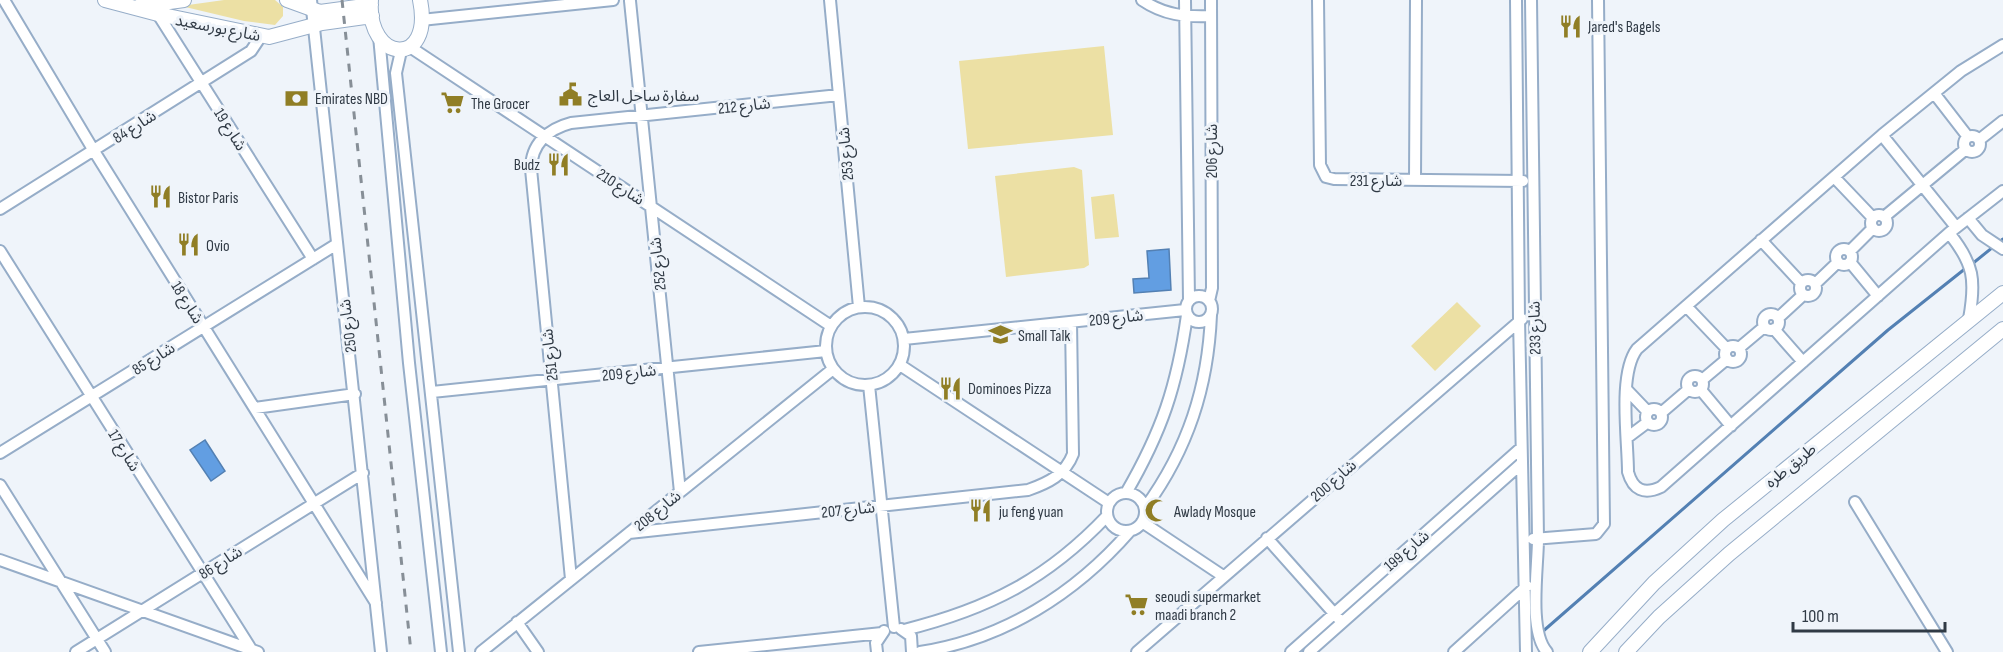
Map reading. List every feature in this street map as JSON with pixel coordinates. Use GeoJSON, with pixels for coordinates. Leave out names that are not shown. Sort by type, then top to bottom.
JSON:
{"type":"FeatureCollection","features":[{"type":"Feature","properties":{"kind":"main road","name":"شارع بورسعيد"},"geometry":{"type":"LineString","coordinates":[[105,0],[135,8],[184,0]]}},
{"type":"Feature","properties":{"kind":"main road","name":"شارع بورسعيد"},"geometry":{"type":"LineString","coordinates":[[287,0],[312,12],[372,7]]}},
{"type":"Feature","properties":{"kind":"main road"},"geometry":{"type":"LineString","coordinates":[[372,7],[379,35],[387,44],[406,49],[418,34],[421,20],[420,0]]}},
{"type":"Feature","properties":{"kind":"main road","name":"شارع بورسعيد"},"geometry":{"type":"LineString","coordinates":[[153,6],[261,36],[283,35],[312,12]]}},
{"type":"Feature","properties":{"kind":"main road","name":"طريق طره"},"geometry":{"type":"LineString","coordinates":[[1590,652],[1654,583],[1723,520],[2003,292]]}},
{"type":"Feature","properties":{"kind":"main road","name":"طريق طره"},"geometry":{"type":"LineString","coordinates":[[1626,652],[1659,617],[1729,554],[2003,329]]}},
{"type":"Feature","properties":{"kind":"street","name":"شارع 18"},"geometry":{"type":"LineString","coordinates":[[4,0],[94,151],[376,603]]}},
{"type":"Feature","properties":{"kind":"street"},"geometry":{"type":"LineString","coordinates":[[421,20],[613,0]]}},
{"type":"Feature","properties":{"kind":"street"},"geometry":{"type":"LineString","coordinates":[[624,0],[632,0]]}},
{"type":"Feature","properties":{"kind":"street","name":"شارع 252"},"geometry":{"type":"LineString","coordinates":[[632,0],[680,492]]}},
{"type":"Feature","properties":{"kind":"street","name":"شارع 253"},"geometry":{"type":"LineString","coordinates":[[830,0],[859,307]]}},
{"type":"Feature","properties":{"kind":"street"},"geometry":{"type":"LineString","coordinates":[[1142,0],[1168,13],[1185,17],[1211,16]]}},
{"type":"Feature","properties":{"kind":"street","name":"شارع 206"},"geometry":{"type":"LineString","coordinates":[[1126,493],[1162,425],[1174,390],[1187,308],[1185,0]]}},
{"type":"Feature","properties":{"kind":"street","name":"شارع 206"},"geometry":{"type":"LineString","coordinates":[[1211,0],[1212,288],[1209,301],[1211,315]]}},
{"type":"Feature","properties":{"kind":"street","name":"شارع 231"},"geometry":{"type":"LineString","coordinates":[[1318,0],[1321,170],[1326,177],[1334,179],[1532,181]]}},
{"type":"Feature","properties":{"kind":"street"},"geometry":{"type":"LineString","coordinates":[[1415,180],[1416,0]]}},
{"type":"Feature","properties":{"kind":"street","name":"شارع 233"},"geometry":{"type":"LineString","coordinates":[[1516,0],[1521,464],[1526,652]]}},
{"type":"Feature","properties":{"kind":"street","name":"شارع 233"},"geometry":{"type":"LineString","coordinates":[[1531,0],[1538,539],[1536,628],[1540,644],[1547,652]]}},
{"type":"Feature","properties":{"kind":"street"},"geometry":{"type":"LineString","coordinates":[[1524,540],[1596,534],[1604,524],[1598,0]]}},
{"type":"Feature","properties":{"kind":"street","name":"شارع 19"},"geometry":{"type":"LineString","coordinates":[[153,6],[313,259]]}},
{"type":"Feature","properties":{"kind":"street","name":"شارع 250"},"geometry":{"type":"LineString","coordinates":[[312,12],[355,394],[381,652]]}},
{"type":"Feature","properties":{"kind":"street"},"geometry":{"type":"LineString","coordinates":[[379,35],[409,363],[441,652]]}},
{"type":"Feature","properties":{"kind":"street","name":"شارع 84"},"geometry":{"type":"LineString","coordinates":[[0,209],[251,51],[261,36]]}},
{"type":"Feature","properties":{"kind":"street"},"geometry":{"type":"LineString","coordinates":[[2003,45],[1961,71],[1882,135],[1631,357],[1628,366],[1627,390],[1628,472],[1631,483],[1640,490],[1651,492],[1661,487],[1953,230],[2003,190]]}},
{"type":"Feature","properties":{"kind":"street"},"geometry":{"type":"LineString","coordinates":[[406,49],[396,73],[459,652]]}},
{"type":"Feature","properties":{"kind":"street","name":"شارع 210"},"geometry":{"type":"LineString","coordinates":[[406,49],[545,136],[831,326]]}},
{"type":"Feature","properties":{"kind":"street"},"geometry":{"type":"LineString","coordinates":[[1834,177],[1873,223],[1877,231],[1885,229],[1887,221],[1884,217],[1966,149],[1976,151],[1980,145],[1934,93]]}},
{"type":"Feature","properties":{"kind":"street","name":"شارع 212"},"geometry":{"type":"LineString","coordinates":[[545,136],[552,130],[571,123],[839,95]]}},
{"type":"Feature","properties":{"kind":"street"},"geometry":{"type":"LineString","coordinates":[[1974,138],[2003,120],[2003,113]]}},
{"type":"Feature","properties":{"kind":"street"},"geometry":{"type":"LineString","coordinates":[[1882,135],[1923,185],[1953,230],[1971,267],[1974,286],[1969,319]]}},
{"type":"Feature","properties":{"kind":"street","name":"شارع 251"},"geometry":{"type":"LineString","coordinates":[[545,136],[534,151],[531,169],[571,579]]}},
{"type":"Feature","properties":{"kind":"street"},"geometry":{"type":"LineString","coordinates":[[1968,218],[1982,235],[2003,249]]}},
{"type":"Feature","properties":{"kind":"street"},"geometry":{"type":"LineString","coordinates":[[1850,251],[1873,223]]}},
{"type":"Feature","properties":{"kind":"street"},"geometry":{"type":"LineString","coordinates":[[1761,240],[1802,283]]}},
{"type":"Feature","properties":{"kind":"street","name":"شارع 85"},"geometry":{"type":"LineString","coordinates":[[0,453],[338,243]]}},
{"type":"Feature","properties":{"kind":"street"},"geometry":{"type":"LineString","coordinates":[[1686,306],[1734,362],[1739,359],[1742,352],[1739,348],[1769,328],[1778,326],[1778,318],[1803,295],[1814,294],[1815,284],[1838,262],[1838,252],[1842,249],[1850,251]]}},
{"type":"Feature","properties":{"kind":"street","name":"شارع 17"},"geometry":{"type":"LineString","coordinates":[[0,250],[254,651]]}},
{"type":"Feature","properties":{"kind":"street"},"geometry":{"type":"LineString","coordinates":[[1838,262],[1845,265],[1850,262],[1852,258],[1850,251]]}},
{"type":"Feature","properties":{"kind":"street"},"geometry":{"type":"LineString","coordinates":[[1850,262],[1878,296]]}},
{"type":"Feature","properties":{"kind":"street"},"geometry":{"type":"LineString","coordinates":[[1803,295],[1800,288],[1802,283],[1809,280],[1815,284]]}},
{"type":"Feature","properties":{"kind":"street"},"geometry":{"type":"LineString","coordinates":[[1209,301],[1202,296],[1187,308],[1199,322],[1211,315]]}},
{"type":"Feature","properties":{"kind":"street"},"geometry":{"type":"LineString","coordinates":[[859,307],[879,309],[888,314],[895,321],[904,339],[900,365],[887,379],[869,385],[856,385],[843,379],[833,369],[825,351],[826,338],[831,326],[843,313],[859,307]]}},
{"type":"Feature","properties":{"kind":"street","name":"شارع 209"},"geometry":{"type":"LineString","coordinates":[[904,339],[1187,308]]}},
{"type":"Feature","properties":{"kind":"street"},"geometry":{"type":"LineString","coordinates":[[920,652],[974,639],[1046,605],[1091,572],[1130,531],[1143,522],[1145,507],[1163,483],[1190,430],[1206,373],[1211,315]]}},
{"type":"Feature","properties":{"kind":"street"},"geometry":{"type":"LineString","coordinates":[[1519,319],[1534,318]]}},
{"type":"Feature","properties":{"kind":"street","name":"شارع 200"},"geometry":{"type":"LineString","coordinates":[[1137,652],[1519,319]]}},
{"type":"Feature","properties":{"kind":"street"},"geometry":{"type":"LineString","coordinates":[[1063,472],[1069,464],[1074,443],[1071,322]]}},
{"type":"Feature","properties":{"kind":"street"},"geometry":{"type":"LineString","coordinates":[[1769,328],[1803,362]]}},
{"type":"Feature","properties":{"kind":"street","name":"شارع 209"},"geometry":{"type":"LineString","coordinates":[[432,392],[825,351]]}},
{"type":"Feature","properties":{"kind":"street"},"geometry":{"type":"LineString","coordinates":[[1627,390],[1648,417],[1658,424],[1662,418],[1661,413],[1689,390],[1696,393],[1727,354]]}},
{"type":"Feature","properties":{"kind":"street"},"geometry":{"type":"LineString","coordinates":[[900,365],[1109,503]]}},
{"type":"Feature","properties":{"kind":"street","name":"شارع 208"},"geometry":{"type":"LineString","coordinates":[[481,652],[833,369]]}},
{"type":"Feature","properties":{"kind":"street"},"geometry":{"type":"LineString","coordinates":[[869,385],[881,506],[899,628],[913,640],[912,652]]}},
{"type":"Feature","properties":{"kind":"street"},"geometry":{"type":"LineString","coordinates":[[1702,385],[1731,426]]}},
{"type":"Feature","properties":{"kind":"street"},"geometry":{"type":"LineString","coordinates":[[255,408],[355,394]]}},
{"type":"Feature","properties":{"kind":"street"},"geometry":{"type":"LineString","coordinates":[[1628,437],[1648,417]]}},
{"type":"Feature","properties":{"kind":"street","name":"شارع 199"},"geometry":{"type":"LineString","coordinates":[[1291,652],[1521,448]]}},
{"type":"Feature","properties":{"kind":"street","name":"شارع 199"},"geometry":{"type":"LineString","coordinates":[[1309,652],[1521,464]]}},
{"type":"Feature","properties":{"kind":"street","name":"شارع 207"},"geometry":{"type":"LineString","coordinates":[[629,533],[1028,490],[1063,472]]}},
{"type":"Feature","properties":{"kind":"street","name":"شارع 86"},"geometry":{"type":"LineString","coordinates":[[76,652],[363,473]]}},
{"type":"Feature","properties":{"kind":"street"},"geometry":{"type":"LineString","coordinates":[[0,484],[105,652]]}},
{"type":"Feature","properties":{"kind":"street"},"geometry":{"type":"LineString","coordinates":[[699,652],[882,633],[970,612],[1021,587],[1058,562],[1107,516],[1109,503],[1119,494],[1126,493],[1138,497],[1145,507]]}},
{"type":"Feature","properties":{"kind":"street"},"geometry":{"type":"LineString","coordinates":[[1855,502],[1947,652]]}},
{"type":"Feature","properties":{"kind":"street"},"geometry":{"type":"LineString","coordinates":[[1107,516],[1116,528],[1130,531]]}},
{"type":"Feature","properties":{"kind":"street"},"geometry":{"type":"LineString","coordinates":[[1143,522],[1223,576]]}},
{"type":"Feature","properties":{"kind":"street"},"geometry":{"type":"LineString","coordinates":[[1267,538],[1342,622]]}},
{"type":"Feature","properties":{"kind":"street"},"geometry":{"type":"LineString","coordinates":[[0,560],[254,651]]}},
{"type":"Feature","properties":{"kind":"street"},"geometry":{"type":"LineString","coordinates":[[1454,652],[1525,588],[1538,584]]}},
{"type":"Feature","properties":{"kind":"street"},"geometry":{"type":"LineString","coordinates":[[517,622],[538,652]]}},
{"type":"Feature","properties":{"kind":"street"},"geometry":{"type":"LineString","coordinates":[[878,652],[876,643],[882,633]]}},
{"type":"Feature","properties":{"kind":"shaded area"},"geometry":{"type":"Polygon","coordinates":[[[224,0],[275,0],[283,7],[283,16],[275,25],[244,21],[181,6],[224,0]]]}},
{"type":"Feature","properties":{"kind":"shaded area"},"geometry":{"type":"Polygon","coordinates":[[[1104,46],[1113,135],[968,149],[959,61],[1104,46]]]}},
{"type":"Feature","properties":{"kind":"shaded area"},"geometry":{"type":"Polygon","coordinates":[[[1074,167],[1082,170],[1089,265],[1084,268],[1006,277],[995,176],[1074,167]]]}},
{"type":"Feature","properties":{"kind":"shaded area"},"geometry":{"type":"Polygon","coordinates":[[[1114,194],[1119,237],[1095,239],[1091,197],[1114,194]]]}},
{"type":"Feature","properties":{"kind":"shaded area"},"geometry":{"type":"Polygon","coordinates":[[[1457,302],[1481,326],[1435,371],[1411,346],[1457,302]]]}},
{"type":"Feature","properties":{"kind":"water"},"geometry":{"type":"Polygon","coordinates":[[[1169,249],[1171,290],[1134,293],[1133,279],[1149,278],[1147,251],[1169,249]]]}},
{"type":"Feature","properties":{"kind":"water"},"geometry":{"type":"Polygon","coordinates":[[[205,440],[225,471],[211,481],[190,450],[205,440]]]}},
{"type":"Feature","properties":{"kind":"waterway"},"geometry":{"type":"LineString","coordinates":[[1972,264],[2003,239]]}},
{"type":"Feature","properties":{"kind":"waterway"},"geometry":{"type":"LineString","coordinates":[[1541,633],[1888,330],[1966,268]]}},
{"type":"Feature","properties":{"kind":"railway"},"geometry":{"type":"LineString","coordinates":[[342,0],[411,652]]}},
{"type":"Feature","properties":{"kind":"place","name":"Jared's Bagels"},"geometry":{"type":"Point","coordinates":[1570,26]}},
{"type":"Feature","properties":{"kind":"place","name":"سفارة ساحل العاج"},"geometry":{"type":"Point","coordinates":[570,95]}},
{"type":"Feature","properties":{"kind":"place","name":"Emirates NBD"},"geometry":{"type":"Point","coordinates":[297,98]}},
{"type":"Feature","properties":{"kind":"place","name":"The Grocer"},"geometry":{"type":"Point","coordinates":[453,103]}},
{"type":"Feature","properties":{"kind":"place","name":"Budz"},"geometry":{"type":"Point","coordinates":[558,164]}},
{"type":"Feature","properties":{"kind":"place","name":"Bistor Paris"},"geometry":{"type":"Point","coordinates":[160,197]}},
{"type":"Feature","properties":{"kind":"place","name":"Ovio"},"geometry":{"type":"Point","coordinates":[188,245]}},
{"type":"Feature","properties":{"kind":"place","name":"Small Talk"},"geometry":{"type":"Point","coordinates":[1000,335]}},
{"type":"Feature","properties":{"kind":"place","name":"Dominoes Pizza"},"geometry":{"type":"Point","coordinates":[950,388]}},
{"type":"Feature","properties":{"kind":"place","name":"ju feng yuan"},"geometry":{"type":"Point","coordinates":[981,511]}},
{"type":"Feature","properties":{"kind":"place","name":"Awlady Mosque"},"geometry":{"type":"Point","coordinates":[1156,511]}},
{"type":"Feature","properties":{"kind":"place","name":"seoudi supermarket maadi branch 2"},"geometry":{"type":"Point","coordinates":[1137,605]}}]}
